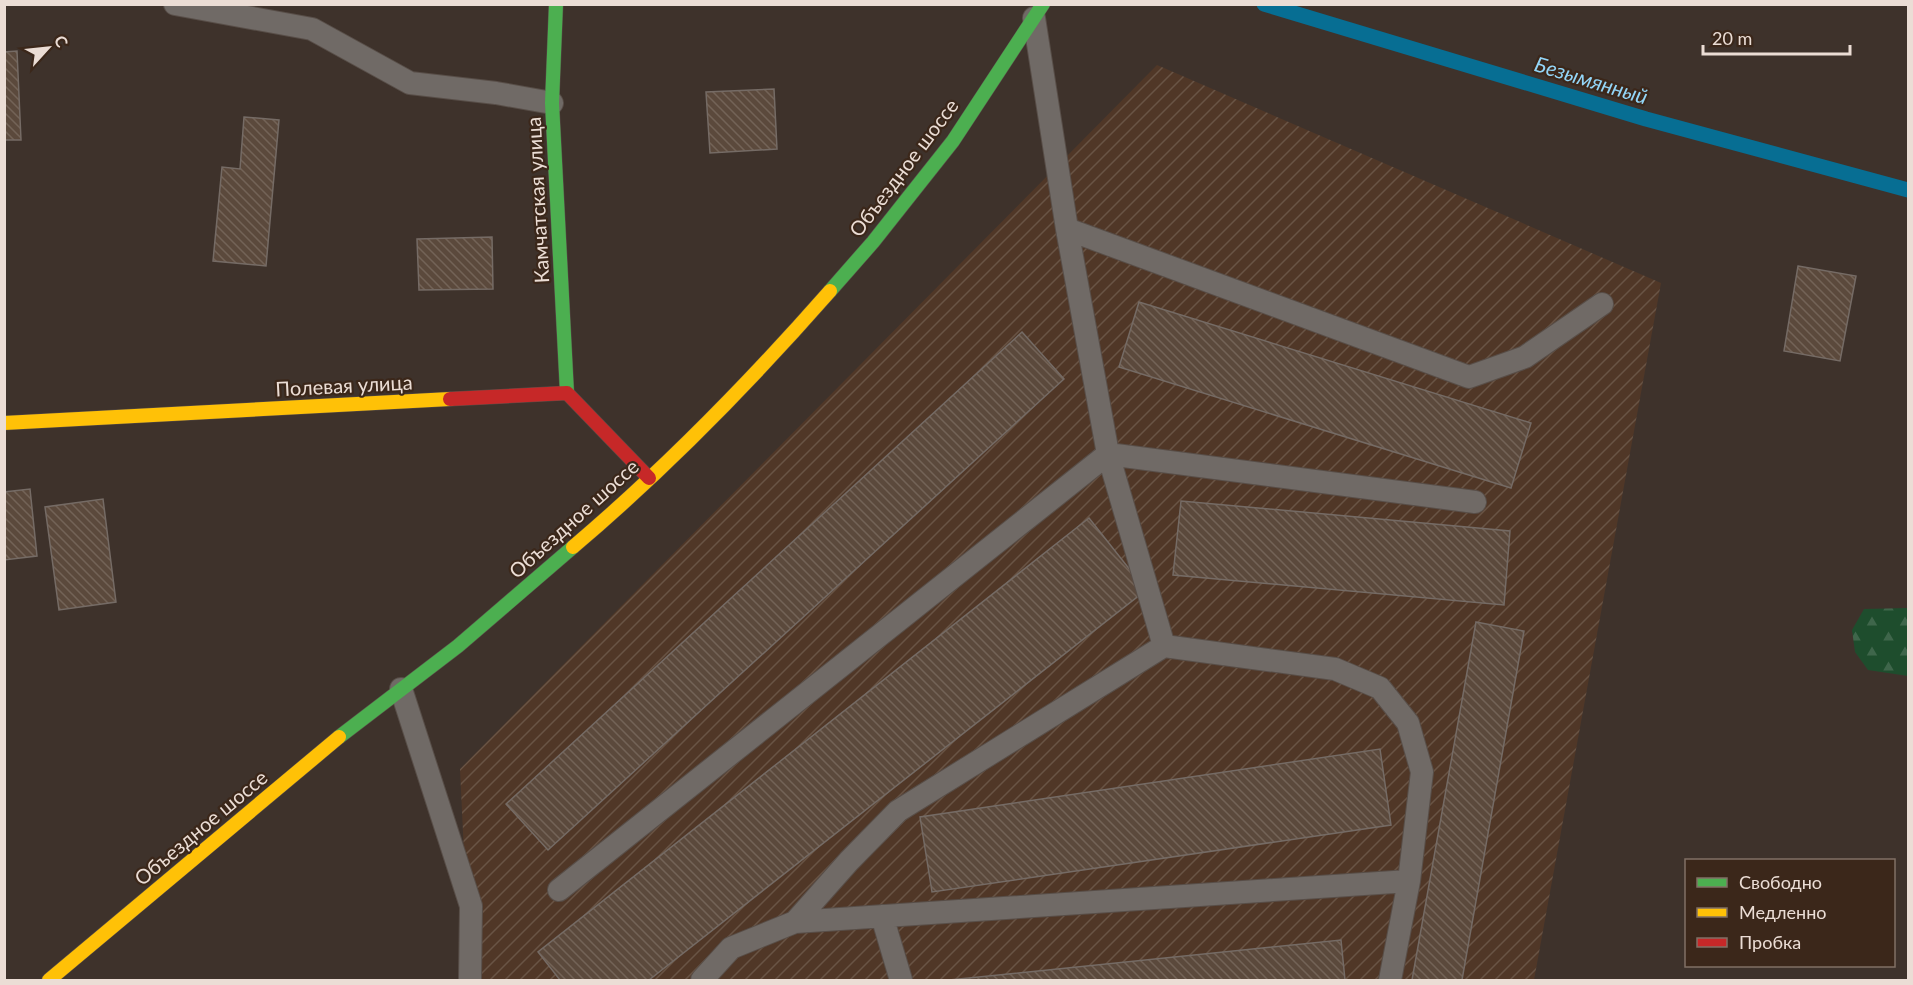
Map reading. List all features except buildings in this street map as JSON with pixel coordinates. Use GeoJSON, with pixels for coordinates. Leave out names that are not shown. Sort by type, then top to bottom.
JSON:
{"type":"FeatureCollection","features":[{"type":"Feature","properties":{"kind":"street","name":"Камчатская улица"},"geometry":{"type":"LineString","coordinates":[[556,4],[552,103],[567,393]]}},
{"type":"Feature","properties":{"kind":"street","name":"Объездное шоссе"},"geometry":{"type":"LineString","coordinates":[[49,981],[359,720],[458,646],[631,498],[790,336],[873,242],[953,141],[1039,11]]}},
{"type":"Feature","properties":{"kind":"street"},"geometry":{"type":"LineString","coordinates":[[567,393],[649,478]]}},
{"type":"Feature","properties":{"kind":"street","name":"Полевая улица"},"geometry":{"type":"LineString","coordinates":[[4,423],[567,393]]}},
{"type":"Feature","properties":{"kind":"lane"},"geometry":{"type":"LineString","coordinates":[[175,4],[312,29],[410,83],[496,93],[552,103]]}},
{"type":"Feature","properties":{"kind":"lane"},"geometry":{"type":"LineString","coordinates":[[1039,11],[1067,229],[1108,454],[1164,646]]}},
{"type":"Feature","properties":{"kind":"lane"},"geometry":{"type":"LineString","coordinates":[[1067,229],[1469,377],[1525,357],[1602,304]]}},
{"type":"Feature","properties":{"kind":"lane"},"geometry":{"type":"LineString","coordinates":[[559,890],[1108,454],[1475,502]]}},
{"type":"Feature","properties":{"kind":"lane"},"geometry":{"type":"LineString","coordinates":[[795,922],[849,861],[898,811],[1164,646],[1335,669],[1380,688],[1408,723],[1422,772],[1409,881],[1390,981]]}},
{"type":"Feature","properties":{"kind":"lane"},"geometry":{"type":"LineString","coordinates":[[401,689],[471,906],[470,981]]}},
{"type":"Feature","properties":{"kind":"lane"},"geometry":{"type":"LineString","coordinates":[[702,981],[731,948],[795,922],[1409,881]]}},
{"type":"Feature","properties":{"kind":"lane"},"geometry":{"type":"LineString","coordinates":[[882,916],[901,981]]}},
{"type":"Feature","properties":{"kind":"shaded area"},"geometry":{"type":"Polygon","coordinates":[[[1157,65],[1661,283],[1534,980],[470,980],[460,769],[1157,65]]]}},
{"type":"Feature","properties":{"kind":"green space"},"geometry":{"type":"Polygon","coordinates":[[[1908,608],[1908,676],[1868,670],[1855,652],[1852,630],[1864,609],[1908,608]]]}},
{"type":"Feature","properties":{"kind":"waterway","name":"Безымянный"},"geometry":{"type":"LineString","coordinates":[[1264,4],[1646,119],[1908,190]]}},
{"type":"Feature","properties":{"kind":"traffic: fast"},"geometry":{"type":"LineString","coordinates":[[556,4],[552,103],[567,393]]}},
{"type":"Feature","properties":{"kind":"traffic: fast"},"geometry":{"type":"LineString","coordinates":[[830,291],[873,242],[953,141],[1043,4]]}},
{"type":"Feature","properties":{"kind":"traffic: fast"},"geometry":{"type":"LineString","coordinates":[[339,737],[458,646],[573,547]]}},
{"type":"Feature","properties":{"kind":"traffic: slow"},"geometry":{"type":"LineString","coordinates":[[573,547],[641,487],[706,424],[830,291]]}},
{"type":"Feature","properties":{"kind":"traffic: slow"},"geometry":{"type":"LineString","coordinates":[[4,423],[450,399]]}},
{"type":"Feature","properties":{"kind":"traffic: slow"},"geometry":{"type":"LineString","coordinates":[[49,980],[339,737]]}},
{"type":"Feature","properties":{"kind":"traffic: jam"},"geometry":{"type":"LineString","coordinates":[[450,399],[567,393],[649,478]]}}]}
